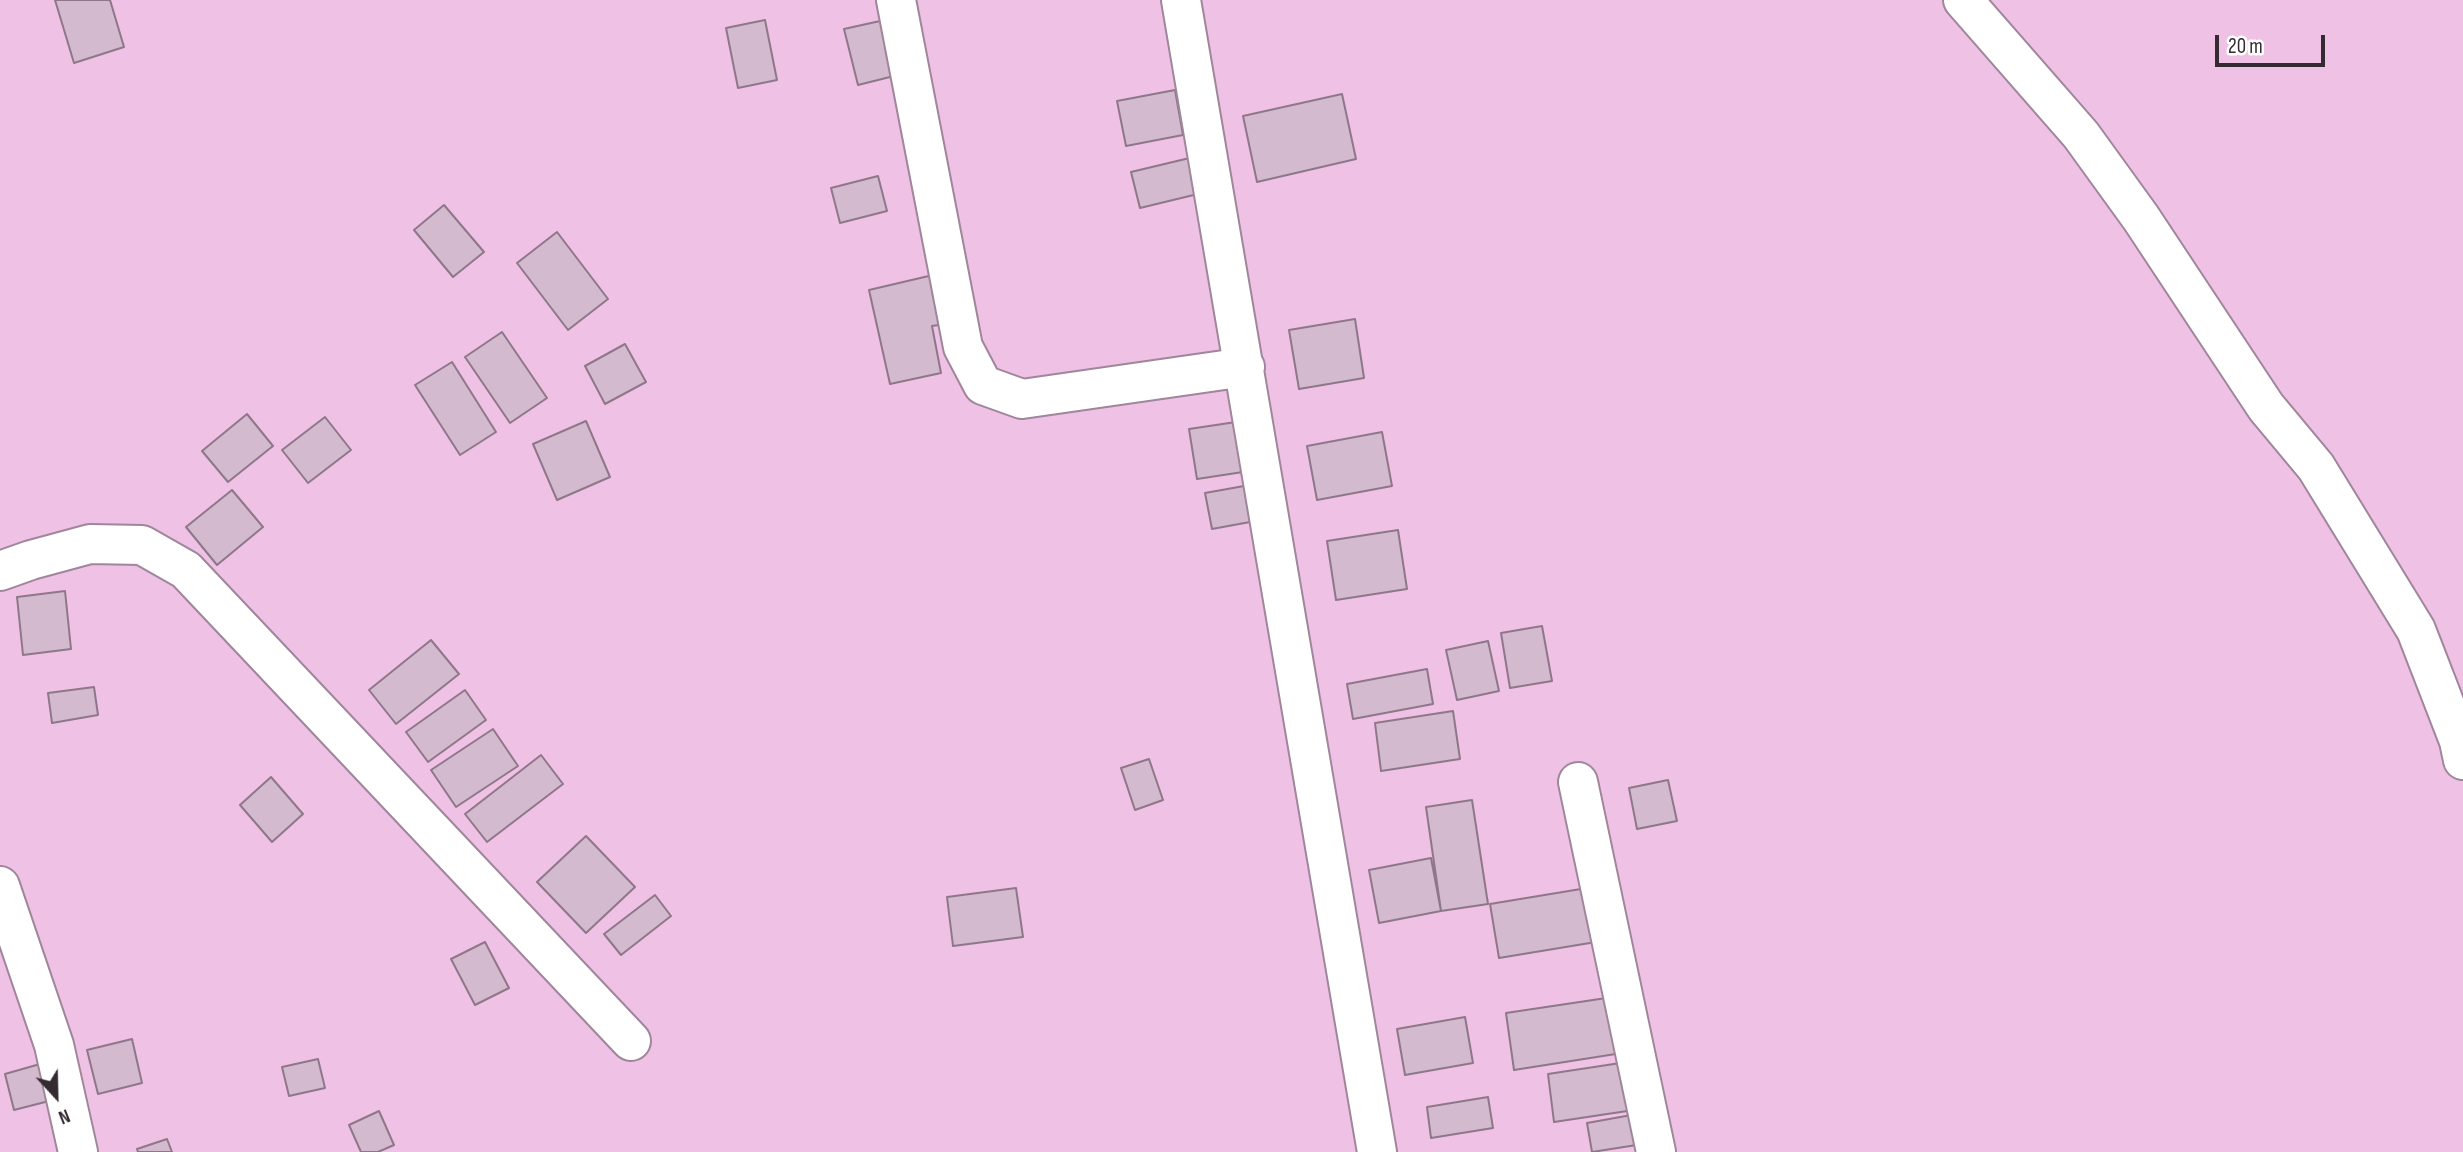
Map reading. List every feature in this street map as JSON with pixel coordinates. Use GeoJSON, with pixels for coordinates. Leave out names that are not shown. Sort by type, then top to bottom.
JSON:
{"type":"FeatureCollection","features":[{"type":"Feature","properties":{"kind":"street"},"geometry":{"type":"LineString","coordinates":[[896,0],[963,347],[983,385],[1021,399],[1245,367]]}},
{"type":"Feature","properties":{"kind":"street"},"geometry":{"type":"LineString","coordinates":[[1181,0],[1377,1152]]}},
{"type":"Feature","properties":{"kind":"street"},"geometry":{"type":"LineString","coordinates":[[1963,0],[2081,135],[2141,218],[2266,407],[2316,467],[2416,630],[2459,741],[2463,760]]}},
{"type":"Feature","properties":{"kind":"street"},"geometry":{"type":"LineString","coordinates":[[0,571],[90,544],[142,545],[186,570],[631,1041]]}},
{"type":"Feature","properties":{"kind":"street"},"geometry":{"type":"LineString","coordinates":[[1578,782],[1656,1152]]}},
{"type":"Feature","properties":{"kind":"street"},"geometry":{"type":"LineString","coordinates":[[0,886],[54,1045],[78,1152]]}},
{"type":"Feature","properties":{"kind":"shaded area"},"geometry":{"type":"Polygon","coordinates":[[[0,0],[2463,0],[2463,1152],[0,1152],[0,0]]]}},
{"type":"Feature","properties":{"kind":"building"},"geometry":{"type":"Polygon","coordinates":[[[55,0],[110,0],[124,47],[74,63],[55,0]]]}},
{"type":"Feature","properties":{"kind":"building"},"geometry":{"type":"Polygon","coordinates":[[[765,20],[777,80],[738,88],[726,28],[765,20]]]}},
{"type":"Feature","properties":{"kind":"building"},"geometry":{"type":"Polygon","coordinates":[[[880,21],[894,76],[858,85],[844,29],[880,21]]]}},
{"type":"Feature","properties":{"kind":"building"},"geometry":{"type":"Polygon","coordinates":[[[1175,90],[1183,135],[1126,146],[1117,101],[1175,90]]]}},
{"type":"Feature","properties":{"kind":"building"},"geometry":{"type":"Polygon","coordinates":[[[1342,94],[1356,159],[1257,182],[1243,116],[1342,94]]]}},
{"type":"Feature","properties":{"kind":"building"},"geometry":{"type":"Polygon","coordinates":[[[1198,156],[1206,192],[1140,208],[1131,172],[1198,156]]]}},
{"type":"Feature","properties":{"kind":"building"},"geometry":{"type":"Polygon","coordinates":[[[878,176],[887,211],[840,223],[831,188],[878,176]]]}},
{"type":"Feature","properties":{"kind":"building"},"geometry":{"type":"Polygon","coordinates":[[[444,205],[484,252],[453,277],[414,230],[444,205]]]}},
{"type":"Feature","properties":{"kind":"building"},"geometry":{"type":"Polygon","coordinates":[[[557,232],[608,299],[568,330],[517,263],[557,232]]]}},
{"type":"Feature","properties":{"kind":"building"},"geometry":{"type":"Polygon","coordinates":[[[933,275],[945,324],[932,326],[941,373],[890,384],[869,290],[933,275]]]}},
{"type":"Feature","properties":{"kind":"building"},"geometry":{"type":"Polygon","coordinates":[[[1355,319],[1364,378],[1299,389],[1289,330],[1355,319]]]}},
{"type":"Feature","properties":{"kind":"building"},"geometry":{"type":"Polygon","coordinates":[[[502,332],[547,398],[510,423],[465,357],[502,332]]]}},
{"type":"Feature","properties":{"kind":"building"},"geometry":{"type":"Polygon","coordinates":[[[625,344],[646,382],[605,404],[585,366],[625,344]]]}},
{"type":"Feature","properties":{"kind":"building"},"geometry":{"type":"Polygon","coordinates":[[[452,362],[496,432],[460,455],[415,385],[452,362]]]}},
{"type":"Feature","properties":{"kind":"building"},"geometry":{"type":"Polygon","coordinates":[[[247,414],[273,446],[228,482],[202,451],[247,414]]]}},
{"type":"Feature","properties":{"kind":"building"},"geometry":{"type":"Polygon","coordinates":[[[325,417],[351,450],[308,483],[282,450],[325,417]]]}},
{"type":"Feature","properties":{"kind":"building"},"geometry":{"type":"Polygon","coordinates":[[[586,421],[610,477],[557,500],[533,444],[586,421]]]}},
{"type":"Feature","properties":{"kind":"building"},"geometry":{"type":"Polygon","coordinates":[[[1236,422],[1243,472],[1197,479],[1189,429],[1236,422]]]}},
{"type":"Feature","properties":{"kind":"building"},"geometry":{"type":"Polygon","coordinates":[[[1382,432],[1392,486],[1317,500],[1307,446],[1382,432]]]}},
{"type":"Feature","properties":{"kind":"building"},"geometry":{"type":"Polygon","coordinates":[[[1244,486],[1250,522],[1212,529],[1205,493],[1244,486]]]}},
{"type":"Feature","properties":{"kind":"building"},"geometry":{"type":"Polygon","coordinates":[[[232,490],[263,527],[217,565],[186,527],[232,490]]]}},
{"type":"Feature","properties":{"kind":"building"},"geometry":{"type":"Polygon","coordinates":[[[1398,530],[1407,589],[1336,600],[1327,541],[1398,530]]]}},
{"type":"Feature","properties":{"kind":"building"},"geometry":{"type":"Polygon","coordinates":[[[65,591],[71,649],[23,655],[17,597],[65,591]]]}},
{"type":"Feature","properties":{"kind":"building"},"geometry":{"type":"Polygon","coordinates":[[[1542,626],[1552,681],[1510,688],[1501,633],[1542,626]]]}},
{"type":"Feature","properties":{"kind":"building"},"geometry":{"type":"Polygon","coordinates":[[[431,640],[459,674],[396,724],[369,690],[431,640]]]}},
{"type":"Feature","properties":{"kind":"building"},"geometry":{"type":"Polygon","coordinates":[[[1488,641],[1499,691],[1457,700],[1446,650],[1488,641]]]}},
{"type":"Feature","properties":{"kind":"building"},"geometry":{"type":"Polygon","coordinates":[[[1427,669],[1433,704],[1353,719],[1347,684],[1427,669]]]}},
{"type":"Feature","properties":{"kind":"building"},"geometry":{"type":"Polygon","coordinates":[[[94,687],[98,715],[52,723],[48,693],[94,687]]]}},
{"type":"Feature","properties":{"kind":"building"},"geometry":{"type":"Polygon","coordinates":[[[465,690],[486,720],[428,762],[406,732],[465,690]]]}},
{"type":"Feature","properties":{"kind":"building"},"geometry":{"type":"Polygon","coordinates":[[[1453,711],[1460,759],[1381,771],[1375,723],[1453,711]]]}},
{"type":"Feature","properties":{"kind":"building"},"geometry":{"type":"Polygon","coordinates":[[[493,729],[518,766],[456,807],[431,770],[493,729]]]}},
{"type":"Feature","properties":{"kind":"building"},"geometry":{"type":"Polygon","coordinates":[[[541,755],[563,784],[487,842],[465,814],[541,755]]]}},
{"type":"Feature","properties":{"kind":"building"},"geometry":{"type":"Polygon","coordinates":[[[1149,759],[1163,800],[1135,810],[1121,768],[1149,759]]]}},
{"type":"Feature","properties":{"kind":"building"},"geometry":{"type":"Polygon","coordinates":[[[271,777],[303,814],[272,842],[240,805],[271,777]]]}},
{"type":"Feature","properties":{"kind":"building"},"geometry":{"type":"Polygon","coordinates":[[[1668,780],[1677,821],[1637,829],[1629,788],[1668,780]]]}},
{"type":"Feature","properties":{"kind":"building"},"geometry":{"type":"Polygon","coordinates":[[[1472,800],[1488,904],[1441,911],[1426,807],[1472,800]]]}},
{"type":"Feature","properties":{"kind":"building"},"geometry":{"type":"Polygon","coordinates":[[[586,836],[635,887],[586,933],[537,882],[586,836]]]}},
{"type":"Feature","properties":{"kind":"building"},"geometry":{"type":"Polygon","coordinates":[[[1431,858],[1441,911],[1379,923],[1369,870],[1431,858]]]}},
{"type":"Feature","properties":{"kind":"building"},"geometry":{"type":"Polygon","coordinates":[[[1593,887],[1602,941],[1499,958],[1490,904],[1593,887]]]}},
{"type":"Feature","properties":{"kind":"building"},"geometry":{"type":"Polygon","coordinates":[[[1016,888],[1023,937],[953,946],[947,897],[1016,888]]]}},
{"type":"Feature","properties":{"kind":"building"},"geometry":{"type":"Polygon","coordinates":[[[655,895],[671,916],[621,955],[604,934],[655,895]]]}},
{"type":"Feature","properties":{"kind":"building"},"geometry":{"type":"Polygon","coordinates":[[[485,942],[509,988],[475,1005],[451,959],[485,942]]]}},
{"type":"Feature","properties":{"kind":"building"},"geometry":{"type":"Polygon","coordinates":[[[1613,997],[1622,1053],[1514,1070],[1506,1013],[1613,997]]]}},
{"type":"Feature","properties":{"kind":"building"},"geometry":{"type":"Polygon","coordinates":[[[1465,1017],[1473,1063],[1405,1075],[1397,1029],[1465,1017]]]}},
{"type":"Feature","properties":{"kind":"building"},"geometry":{"type":"Polygon","coordinates":[[[132,1039],[142,1083],[98,1094],[87,1050],[132,1039]]]}},
{"type":"Feature","properties":{"kind":"building"},"geometry":{"type":"Polygon","coordinates":[[[318,1059],[325,1088],[289,1096],[282,1067],[318,1059]]]}},
{"type":"Feature","properties":{"kind":"building"},"geometry":{"type":"Polygon","coordinates":[[[1627,1062],[1634,1110],[1554,1122],[1548,1074],[1627,1062]]]}},
{"type":"Feature","properties":{"kind":"building"},"geometry":{"type":"Polygon","coordinates":[[[40,1064],[49,1101],[14,1110],[5,1074],[40,1064]]]}},
{"type":"Feature","properties":{"kind":"building"},"geometry":{"type":"Polygon","coordinates":[[[1488,1097],[1493,1128],[1431,1138],[1427,1107],[1488,1097]]]}},
{"type":"Feature","properties":{"kind":"building"},"geometry":{"type":"Polygon","coordinates":[[[379,1111],[394,1145],[378,1152],[361,1152],[349,1125],[379,1111]]]}},
{"type":"Feature","properties":{"kind":"building"},"geometry":{"type":"Polygon","coordinates":[[[1637,1114],[1643,1144],[1592,1152],[1587,1123],[1637,1114]]]}},
{"type":"Feature","properties":{"kind":"building"},"geometry":{"type":"Polygon","coordinates":[[[167,1139],[172,1152],[138,1152],[137,1149],[167,1139]]]}}]}
